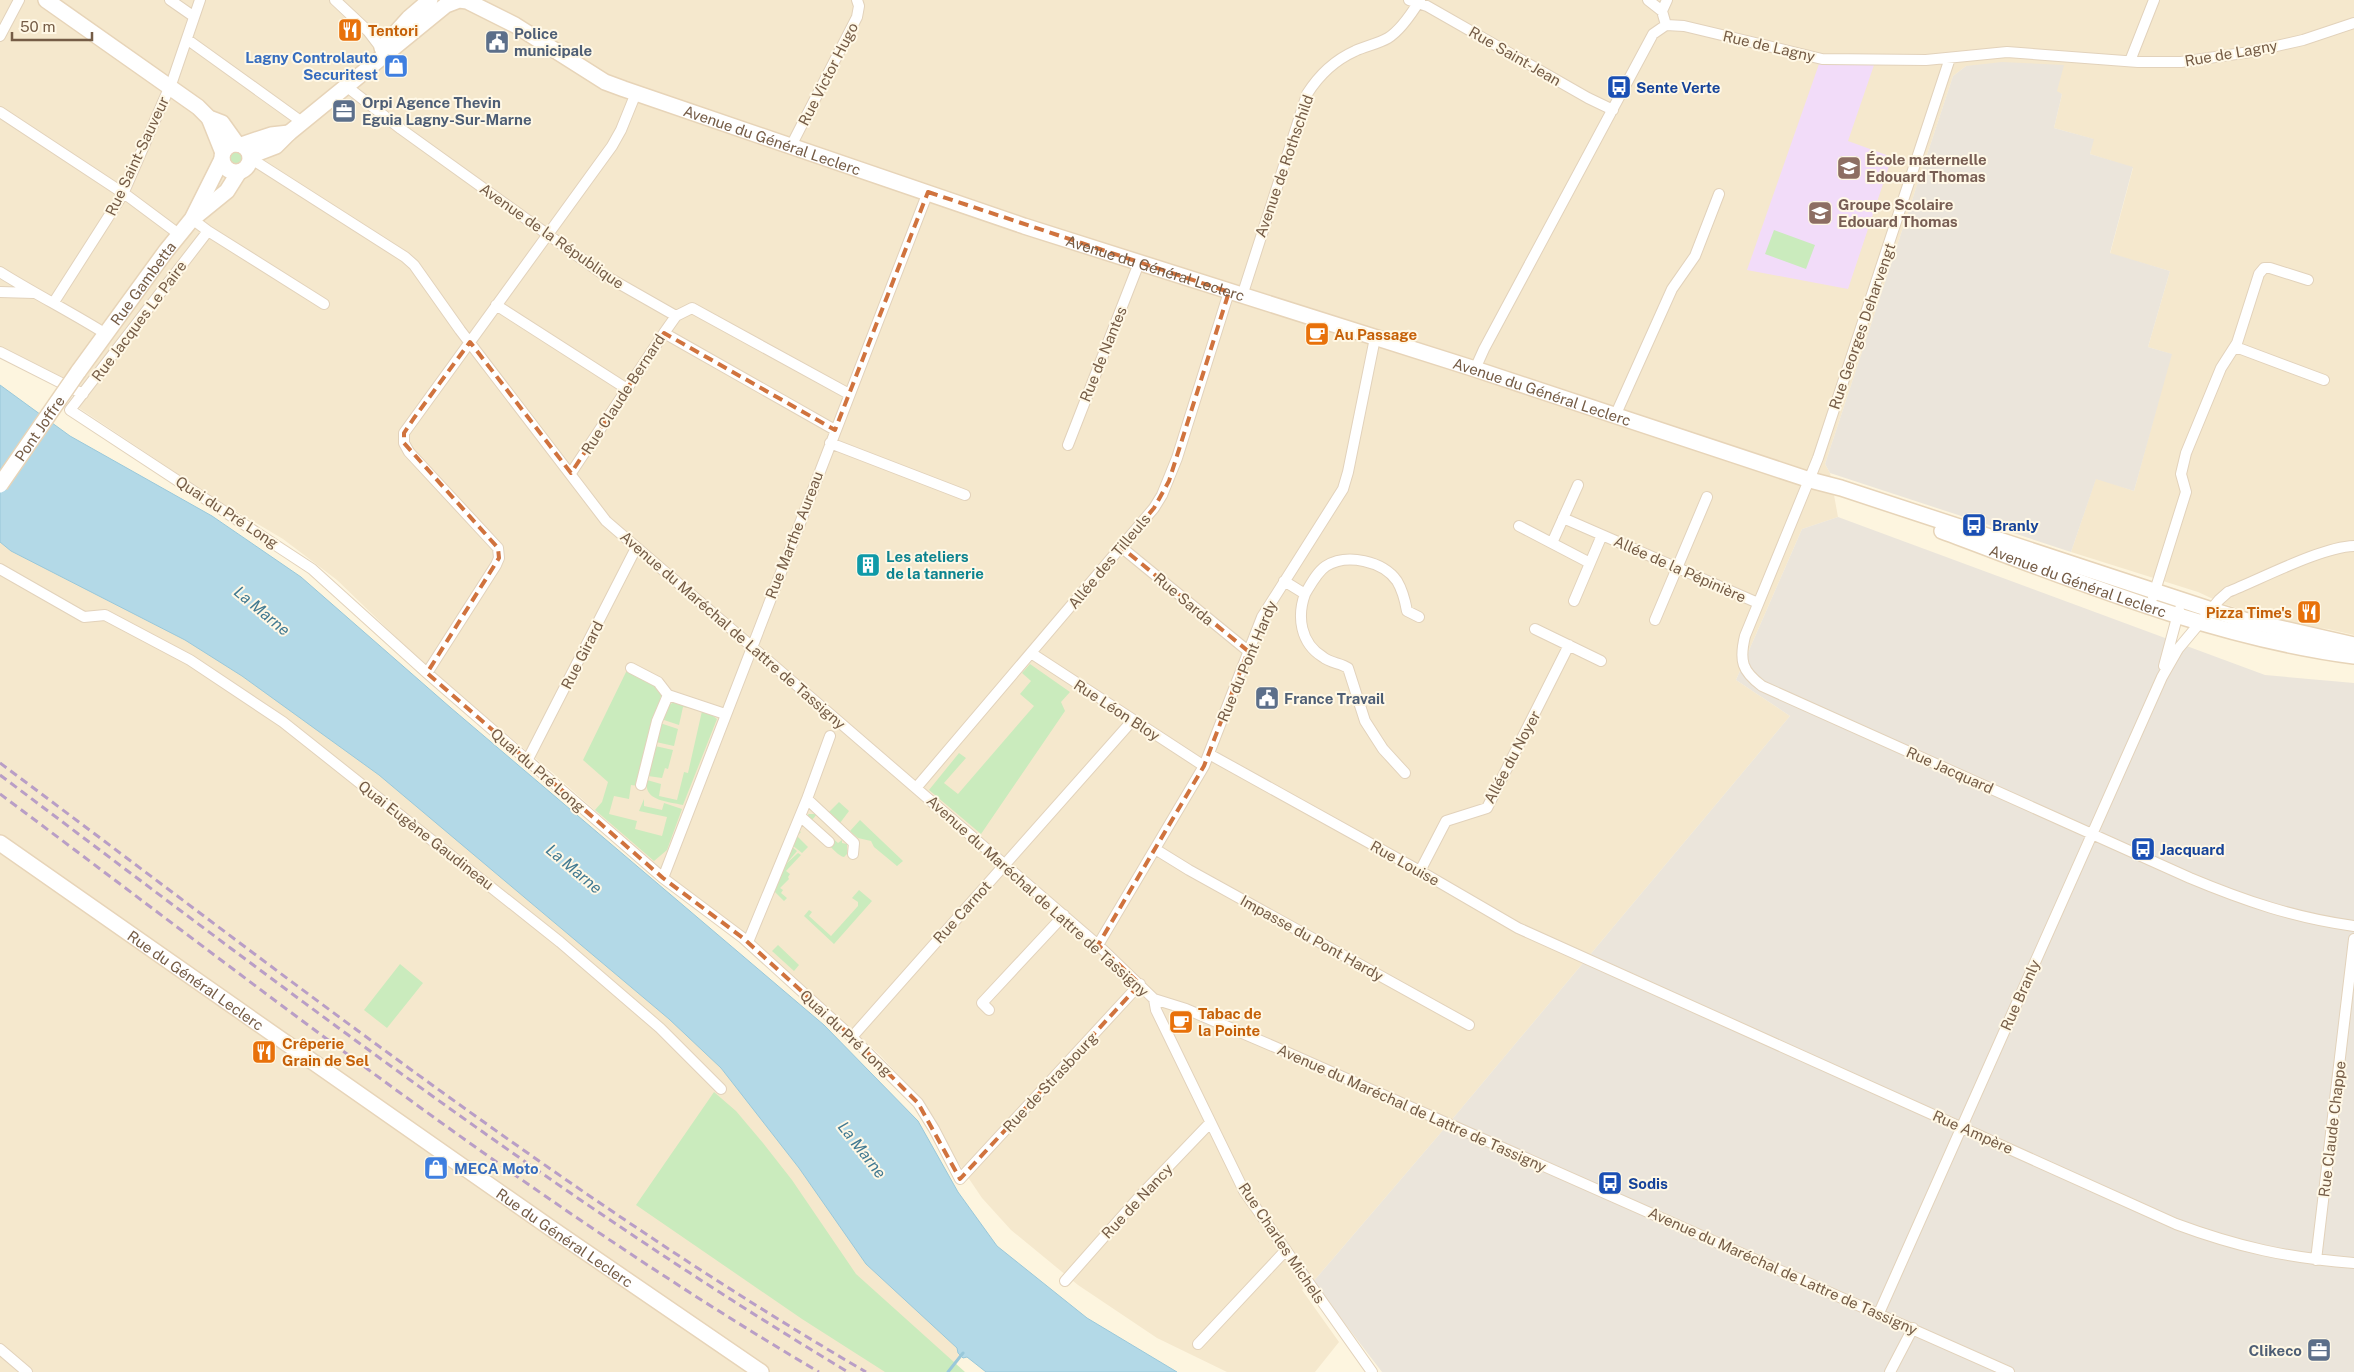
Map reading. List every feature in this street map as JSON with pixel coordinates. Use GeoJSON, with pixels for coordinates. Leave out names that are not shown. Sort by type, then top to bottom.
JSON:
{"type":"FeatureCollection","features":[{"type":"Feature","properties":{"kind":"main road"},"geometry":{"type":"LineString","coordinates":[[46,0],[209,118],[222,123],[245,151],[246,168],[239,172],[229,170],[224,166],[223,156],[209,118]]}},
{"type":"Feature","properties":{"kind":"main road"},"geometry":{"type":"LineString","coordinates":[[364,71],[409,18],[430,0]]}},
{"type":"Feature","properties":{"kind":"main road"},"geometry":{"type":"LineString","coordinates":[[223,156],[229,146],[245,151],[276,146],[288,133],[446,5],[459,0],[488,3]]}},
{"type":"Feature","properties":{"kind":"main road","name":"Avenue du Général Leclerc"},"geometry":{"type":"LineString","coordinates":[[488,3],[498,18],[515,25],[605,82],[636,93],[1139,263],[1475,369],[1810,480],[2008,555],[2150,606],[2212,610],[2244,620],[2354,645]]}},
{"type":"Feature","properties":{"kind":"main road","name":"Rue Gambetta"},"geometry":{"type":"LineString","coordinates":[[78,372],[192,219],[223,156]]}},
{"type":"Feature","properties":{"kind":"main road","name":"Rue Gambetta"},"geometry":{"type":"LineString","coordinates":[[192,219],[227,191],[239,172]]}},
{"type":"Feature","properties":{"kind":"main road","name":"Pont Joffre"},"geometry":{"type":"LineString","coordinates":[[0,485],[78,372]]}},
{"type":"Feature","properties":{"kind":"main road","name":"Avenue du Général Leclerc"},"geometry":{"type":"LineString","coordinates":[[1810,480],[1850,491],[2155,590],[2201,622],[2306,650],[2354,656]]}},
{"type":"Feature","properties":{"kind":"main road","name":"Rue du Général Leclerc"},"geometry":{"type":"LineString","coordinates":[[0,843],[552,1229],[761,1372]]}},
{"type":"Feature","properties":{"kind":"street"},"geometry":{"type":"LineString","coordinates":[[0,36],[18,0]]}},
{"type":"Feature","properties":{"kind":"street"},"geometry":{"type":"LineString","coordinates":[[170,0],[194,16]]}},
{"type":"Feature","properties":{"kind":"street","name":"Rue Saint-Sauveur"},"geometry":{"type":"LineString","coordinates":[[54,302],[123,194],[169,88],[188,40],[200,0]]}},
{"type":"Feature","properties":{"kind":"street"},"geometry":{"type":"LineString","coordinates":[[335,0],[368,31],[382,48]]}},
{"type":"Feature","properties":{"kind":"street","name":"Rue Victor Hugo"},"geometry":{"type":"LineString","coordinates":[[791,146],[856,17],[859,6],[856,0]]}},
{"type":"Feature","properties":{"kind":"street"},"geometry":{"type":"LineString","coordinates":[[1475,369],[1653,34],[1666,25],[1662,10],[1648,0]]}},
{"type":"Feature","properties":{"kind":"street"},"geometry":{"type":"LineString","coordinates":[[1662,10],[1667,0]]}},
{"type":"Feature","properties":{"kind":"street"},"geometry":{"type":"LineString","coordinates":[[2130,61],[2154,0]]}},
{"type":"Feature","properties":{"kind":"street","name":"Rue Saint-Jean"},"geometry":{"type":"LineString","coordinates":[[1415,1],[1427,6],[1588,98],[1613,110]]}},
{"type":"Feature","properties":{"kind":"street","name":"Avenue de Rothschild"},"geometry":{"type":"LineString","coordinates":[[1236,294],[1307,94],[1318,78],[1331,65],[1354,51],[1388,38],[1410,16],[1415,1]]}},
{"type":"Feature","properties":{"kind":"street","name":"Rue de Lagny"},"geometry":{"type":"LineString","coordinates":[[1666,25],[1684,26],[1813,58],[1926,60],[2007,52],[2130,61],[2181,62],[2218,58],[2303,40],[2354,23]]}},
{"type":"Feature","properties":{"kind":"street"},"geometry":{"type":"LineString","coordinates":[[188,40],[302,122]]}},
{"type":"Feature","properties":{"kind":"street","name":"Rue Georges Deharvengt"},"geometry":{"type":"LineString","coordinates":[[1810,480],[1950,58]]}},
{"type":"Feature","properties":{"kind":"street","name":"Avenue de la République"},"geometry":{"type":"LineString","coordinates":[[346,86],[401,130],[604,275],[676,316]]}},
{"type":"Feature","properties":{"kind":"street"},"geometry":{"type":"LineString","coordinates":[[427,673],[499,558],[498,548],[409,452],[404,443],[404,433],[612,146],[621,130],[636,93]]}},
{"type":"Feature","properties":{"kind":"street"},"geometry":{"type":"LineString","coordinates":[[0,112],[123,194],[180,235]]}},
{"type":"Feature","properties":{"kind":"street","name":"Avenue du Maréchal de Lattre de Tassigny"},"geometry":{"type":"LineString","coordinates":[[245,151],[405,257],[414,266],[606,521],[1064,915],[1154,999],[1186,1009],[1284,1051],[2009,1372]]}},
{"type":"Feature","properties":{"kind":"street","name":"Rue Marthe Aureau"},"geometry":{"type":"LineString","coordinates":[[663,878],[751,645],[928,192]]}},
{"type":"Feature","properties":{"kind":"street"},"geometry":{"type":"LineString","coordinates":[[1615,416],[1672,289],[1696,256],[1719,194]]}},
{"type":"Feature","properties":{"kind":"street"},"geometry":{"type":"LineString","coordinates":[[192,219],[208,232],[324,304]]}},
{"type":"Feature","properties":{"kind":"street","name":"Rue Jacques Le Paire"},"geometry":{"type":"LineString","coordinates":[[70,410],[208,232]]}},
{"type":"Feature","properties":{"kind":"street","name":"Rue de Nantes"},"geometry":{"type":"LineString","coordinates":[[1068,445],[1139,263]]}},
{"type":"Feature","properties":{"kind":"street"},"geometry":{"type":"LineString","coordinates":[[2150,606],[2186,492],[2181,474],[2186,453],[2221,368],[2234,349],[2259,274],[2264,268],[2281,270],[2308,280]]}},
{"type":"Feature","properties":{"kind":"street"},"geometry":{"type":"LineString","coordinates":[[0,272],[106,334]]}},
{"type":"Feature","properties":{"kind":"street"},"geometry":{"type":"LineString","coordinates":[[0,292],[35,294]]}},
{"type":"Feature","properties":{"kind":"street","name":"Allée des Tilleuls"},"geometry":{"type":"LineString","coordinates":[[916,788],[1154,508],[1168,481],[1236,294]]}},
{"type":"Feature","properties":{"kind":"street"},"geometry":{"type":"LineString","coordinates":[[496,305],[627,389]]}},
{"type":"Feature","properties":{"kind":"street"},"geometry":{"type":"LineString","coordinates":[[676,316],[692,308],[699,311],[849,394]]}},
{"type":"Feature","properties":{"kind":"street","name":"Rue Claude Bernard"},"geometry":{"type":"LineString","coordinates":[[571,473],[676,316]]}},
{"type":"Feature","properties":{"kind":"street"},"geometry":{"type":"LineString","coordinates":[[664,333],[835,430]]}},
{"type":"Feature","properties":{"kind":"street","name":"Rue du Pont Hardy"},"geometry":{"type":"LineString","coordinates":[[1098,945],[1204,766],[1262,618],[1342,489],[1348,472],[1375,338]]}},
{"type":"Feature","properties":{"kind":"street"},"geometry":{"type":"LineString","coordinates":[[2234,349],[2241,349],[2324,380]]}},
{"type":"Feature","properties":{"kind":"street"},"geometry":{"type":"LineString","coordinates":[[0,352],[83,394]]}},
{"type":"Feature","properties":{"kind":"street","name":"Quai du Pré Long"},"geometry":{"type":"LineString","coordinates":[[70,410],[312,569],[427,673],[663,878],[748,942],[852,1037],[918,1103],[934,1128],[960,1179]]}},
{"type":"Feature","properties":{"kind":"street"},"geometry":{"type":"LineString","coordinates":[[830,443],[965,496]]}},
{"type":"Feature","properties":{"kind":"street","name":"Rue Jacquard"},"geometry":{"type":"LineString","coordinates":[[1810,480],[1758,603],[1741,652],[1743,665],[1751,677],[1762,686],[2091,834],[2257,905],[2294,915],[2354,926]]}},
{"type":"Feature","properties":{"kind":"street"},"geometry":{"type":"LineString","coordinates":[[1552,542],[1578,485]]}},
{"type":"Feature","properties":{"kind":"street"},"geometry":{"type":"LineString","coordinates":[[1655,620],[1707,497]]}},
{"type":"Feature","properties":{"kind":"street","name":"Allée de la Pépinière"},"geometry":{"type":"LineString","coordinates":[[1563,518],[1758,603]]}},
{"type":"Feature","properties":{"kind":"street"},"geometry":{"type":"LineString","coordinates":[[1520,526],[1590,563]]}},
{"type":"Feature","properties":{"kind":"street","name":"Allée de la Pépinière"},"geometry":{"type":"LineString","coordinates":[[1574,601],[1602,535]]}},
{"type":"Feature","properties":{"kind":"street","name":"Rue Branly"},"geometry":{"type":"LineString","coordinates":[[1879,1313],[2091,834],[2162,677],[2178,649],[2228,592],[2315,556],[2343,546],[2354,546]]}},
{"type":"Feature","properties":{"kind":"street","name":"Rue Sarda"},"geometry":{"type":"LineString","coordinates":[[1121,547],[1248,651]]}},
{"type":"Feature","properties":{"kind":"street","name":"Rue Girard"},"geometry":{"type":"LineString","coordinates":[[528,761],[636,548]]}},
{"type":"Feature","properties":{"kind":"street"},"geometry":{"type":"LineString","coordinates":[[1405,773],[1383,749],[1365,721],[1348,668],[1321,657],[1305,638],[1300,620],[1300,608],[1305,594],[1318,573],[1327,565],[1350,559],[1362,560],[1385,570],[1396,579],[1403,593],[1407,611],[1419,618]]}},
{"type":"Feature","properties":{"kind":"street","name":"Quai Eugène Gaudineau"},"geometry":{"type":"LineString","coordinates":[[0,570],[84,617],[105,615],[190,660],[283,722],[567,948],[660,1028],[721,1089]]}},
{"type":"Feature","properties":{"kind":"street"},"geometry":{"type":"LineString","coordinates":[[1284,581],[1305,594]]}},
{"type":"Feature","properties":{"kind":"street","name":"Rue Branly"},"geometry":{"type":"LineString","coordinates":[[2162,677],[2180,608]]}},
{"type":"Feature","properties":{"kind":"street"},"geometry":{"type":"LineString","coordinates":[[1535,628],[1601,660]]}},
{"type":"Feature","properties":{"kind":"street","name":"Allée du Noyer"},"geometry":{"type":"LineString","coordinates":[[1420,871],[1446,821],[1487,808],[1569,645]]}},
{"type":"Feature","properties":{"kind":"street","name":"Rue Léon Bloy"},"geometry":{"type":"LineString","coordinates":[[1030,653],[1204,766]]}},
{"type":"Feature","properties":{"kind":"street"},"geometry":{"type":"LineString","coordinates":[[631,668],[658,682],[668,695],[725,714]]}},
{"type":"Feature","properties":{"kind":"street"},"geometry":{"type":"LineString","coordinates":[[641,784],[657,721],[668,695]]}},
{"type":"Feature","properties":{"kind":"street","name":"Rue Carnot"},"geometry":{"type":"LineString","coordinates":[[852,1037],[1132,721]]}},
{"type":"Feature","properties":{"kind":"street"},"geometry":{"type":"LineString","coordinates":[[748,942],[800,816],[830,736]]}},
{"type":"Feature","properties":{"kind":"street","name":"Rue Louise"},"geometry":{"type":"LineString","coordinates":[[1209,754],[1420,871],[1518,928],[1602,967]]}},
{"type":"Feature","properties":{"kind":"street"},"geometry":{"type":"LineString","coordinates":[[806,799],[854,843],[853,854]]}},
{"type":"Feature","properties":{"kind":"street"},"geometry":{"type":"LineString","coordinates":[[800,816],[829,842]]}},
{"type":"Feature","properties":{"kind":"street","name":"Impasse du Pont Hardy"},"geometry":{"type":"LineString","coordinates":[[1155,849],[1188,870],[1469,1025]]}},
{"type":"Feature","properties":{"kind":"street"},"geometry":{"type":"LineString","coordinates":[[989,1010],[982,1003],[1064,915]]}},
{"type":"Feature","properties":{"kind":"street","name":"Rue Claude Chappe"},"geometry":{"type":"LineString","coordinates":[[2316,1260],[2354,939]]}},
{"type":"Feature","properties":{"kind":"street","name":"Rue Ampère"},"geometry":{"type":"LineString","coordinates":[[1602,967],[2185,1227],[2253,1249],[2316,1260],[2354,1263]]}},
{"type":"Feature","properties":{"kind":"street","name":"Rue de Strasbourg"},"geometry":{"type":"LineString","coordinates":[[960,1179],[1140,984]]}},
{"type":"Feature","properties":{"kind":"street","name":"Rue Charles Michels"},"geometry":{"type":"LineString","coordinates":[[1154,999],[1156,1010],[1244,1191],[1372,1372]]}},
{"type":"Feature","properties":{"kind":"street","name":"Rue de Nancy"},"geometry":{"type":"LineString","coordinates":[[1065,1281],[1141,1195],[1210,1123]]}},
{"type":"Feature","properties":{"kind":"street"},"geometry":{"type":"LineString","coordinates":[[1198,1344],[1286,1250]]}},
{"type":"Feature","properties":{"kind":"street"},"geometry":{"type":"LineString","coordinates":[[1890,1372],[1913,1328]]}},
{"type":"Feature","properties":{"kind":"street"},"geometry":{"type":"LineString","coordinates":[[0,1349],[27,1372]]}},
{"type":"Feature","properties":{"kind":"highlighted area"},"geometry":{"type":"Polygon","coordinates":[[[928,192],[1229,292],[1169,481],[1154,508],[1121,547],[1248,651],[1204,766],[1098,945],[1140,984],[960,1179],[918,1103],[852,1037],[743,938],[663,878],[427,673],[499,558],[498,548],[404,443],[404,433],[470,342],[571,473],[664,333],[835,430],[928,192]]]}},
{"type":"Feature","properties":{"kind":"shaded area"},"geometry":{"type":"Polygon","coordinates":[[[0,0],[2354,0],[2354,635],[2328,629],[2291,625],[2224,604],[2198,592],[2071,552],[2096,478],[2134,491],[2171,354],[2148,347],[2170,271],[2110,254],[2133,168],[2090,154],[2093,139],[2054,128],[2062,94],[1966,66],[1953,76],[1825,464],[1830,473],[1838,517],[1802,529],[1736,680],[1790,716],[1444,1129],[1313,1282],[1302,1290],[1339,1342],[1315,1372],[1227,1372],[1157,1338],[1078,1285],[1011,1230],[982,1198],[957,1161],[926,1105],[880,1055],[752,940],[668,876],[553,773],[434,674],[337,580],[283,539],[217,500],[79,408],[76,396],[0,348],[0,0]]]}},
{"type":"Feature","properties":{"kind":"shaded area"},"geometry":{"type":"Polygon","coordinates":[[[2002,62],[2064,65],[2057,91],[2062,94],[2054,128],[2094,139],[2090,154],[2133,167],[2110,253],[2170,271],[2148,347],[2172,354],[2134,491],[2096,479],[2071,552],[1830,473],[1825,464],[1953,76],[1966,66],[2002,62]]]}},
{"type":"Feature","properties":{"kind":"shaded area","name":"Groupe Scolaire Edouard Thomas"},"geometry":{"type":"Polygon","coordinates":[[[1819,64],[1874,65],[1848,141],[1892,157],[1848,289],[1747,270],[1819,64]]]}},
{"type":"Feature","properties":{"kind":"shaded area"},"geometry":{"type":"Polygon","coordinates":[[[0,448],[75,493],[967,1273],[960,1355],[948,1372],[0,1372],[0,448]]]}},
{"type":"Feature","properties":{"kind":"shaded area"},"geometry":{"type":"Polygon","coordinates":[[[1838,517],[2265,675],[2354,683],[2354,1372],[1382,1372],[1313,1282],[1444,1129],[1790,716],[1736,680],[1802,529],[1838,517]]]}},
{"type":"Feature","properties":{"kind":"green space"},"geometry":{"type":"Polygon","coordinates":[[[235,150],[243,158],[235,166],[227,158],[235,150]]]}},
{"type":"Feature","properties":{"kind":"green space"},"geometry":{"type":"Polygon","coordinates":[[[1774,230],[1815,245],[1806,269],[1765,254],[1774,230]]]}},
{"type":"Feature","properties":{"kind":"green space"},"geometry":{"type":"Polygon","coordinates":[[[1030,664],[1070,692],[1061,702],[1065,711],[981,834],[929,790],[959,753],[966,758],[944,783],[958,794],[1034,706],[1020,694],[1031,681],[1022,673],[1030,664]]]}},
{"type":"Feature","properties":{"kind":"green space"},"geometry":{"type":"Polygon","coordinates":[[[627,670],[656,684],[661,689],[661,696],[639,786],[631,785],[629,799],[614,796],[609,814],[637,821],[635,829],[662,836],[667,817],[639,811],[644,799],[644,806],[662,810],[664,803],[682,809],[667,850],[654,861],[595,810],[602,802],[608,782],[583,760],[627,670]]]}},
{"type":"Feature","properties":{"kind":"green space"},"geometry":{"type":"Polygon","coordinates":[[[674,702],[695,705],[694,709],[683,707],[679,725],[661,719],[669,705],[674,702]]]}},
{"type":"Feature","properties":{"kind":"green space"},"geometry":{"type":"Polygon","coordinates":[[[702,711],[708,712],[717,719],[683,805],[652,796],[647,787],[647,780],[661,784],[659,796],[677,800],[684,772],[688,773],[702,711]]]}},
{"type":"Feature","properties":{"kind":"green space"},"geometry":{"type":"Polygon","coordinates":[[[660,723],[678,729],[674,746],[656,742],[660,723]]]}},
{"type":"Feature","properties":{"kind":"green space"},"geometry":{"type":"Polygon","coordinates":[[[655,746],[673,750],[668,769],[665,768],[662,778],[648,776],[655,746]]]}},
{"type":"Feature","properties":{"kind":"green space"},"geometry":{"type":"Polygon","coordinates":[[[839,802],[849,811],[840,823],[828,813],[839,802]]]}},
{"type":"Feature","properties":{"kind":"green space"},"geometry":{"type":"Polygon","coordinates":[[[817,814],[812,820],[838,843],[842,840],[842,843],[847,844],[847,854],[844,857],[835,852],[825,840],[806,816],[817,814]]]}},
{"type":"Feature","properties":{"kind":"green space"},"geometry":{"type":"Polygon","coordinates":[[[860,820],[903,861],[897,866],[874,847],[871,841],[858,838],[850,831],[860,820]]]}},
{"type":"Feature","properties":{"kind":"green space"},"geometry":{"type":"Polygon","coordinates":[[[799,831],[801,832],[797,836],[808,847],[802,853],[792,845],[799,831]]]}},
{"type":"Feature","properties":{"kind":"green space"},"geometry":{"type":"Polygon","coordinates":[[[791,846],[797,851],[786,864],[798,853],[801,855],[786,871],[790,874],[789,879],[780,888],[783,890],[781,893],[787,898],[784,901],[774,891],[791,846]]]}},
{"type":"Feature","properties":{"kind":"green space"},"geometry":{"type":"Polygon","coordinates":[[[859,890],[872,901],[834,944],[804,916],[809,910],[812,912],[809,916],[831,936],[858,906],[858,902],[852,898],[859,890]]]}},
{"type":"Feature","properties":{"kind":"green space"},"geometry":{"type":"Polygon","coordinates":[[[778,945],[799,965],[794,971],[772,951],[778,945]]]}},
{"type":"Feature","properties":{"kind":"green space"},"geometry":{"type":"Polygon","coordinates":[[[400,964],[423,983],[387,1028],[364,1010],[400,964]]]}},
{"type":"Feature","properties":{"kind":"green space"},"geometry":{"type":"Polygon","coordinates":[[[714,1092],[736,1111],[792,1180],[856,1274],[965,1372],[885,1372],[802,1319],[636,1205],[714,1092]]]}},
{"type":"Feature","properties":{"kind":"water","name":"La Marne"},"geometry":{"type":"Polygon","coordinates":[[[0,385],[70,436],[212,516],[301,577],[451,708],[824,1025],[918,1121],[958,1192],[997,1246],[1087,1318],[1177,1372],[986,1372],[967,1357],[963,1358],[958,1353],[957,1348],[866,1264],[799,1168],[721,1068],[669,1019],[379,775],[242,676],[185,640],[11,551],[0,542],[0,385]]]}},
{"type":"Feature","properties":{"kind":"waterway"},"geometry":{"type":"LineString","coordinates":[[948,1372],[963,1353]]}},
{"type":"Feature","properties":{"kind":"railway"},"geometry":{"type":"LineString","coordinates":[[0,763],[318,1001],[533,1157],[753,1304],[866,1372]]}},
{"type":"Feature","properties":{"kind":"railway"},"geometry":{"type":"LineString","coordinates":[[0,775],[311,1008],[522,1159],[629,1233],[738,1304],[848,1372]]}},
{"type":"Feature","properties":{"kind":"railway"},"geometry":{"type":"LineString","coordinates":[[0,794],[301,1020],[504,1167],[608,1239],[713,1307],[819,1372]]}},
{"type":"Feature","properties":{"kind":"place","name":"Tentori"},"geometry":{"type":"Point","coordinates":[350,30]}},
{"type":"Feature","properties":{"kind":"place","name":"Police municipale"},"geometry":{"type":"Point","coordinates":[497,42]}},
{"type":"Feature","properties":{"kind":"place","name":"Lagny Controlauto Securitest"},"geometry":{"type":"Point","coordinates":[396,66]}},
{"type":"Feature","properties":{"kind":"place","name":"Sente Verte"},"geometry":{"type":"Point","coordinates":[1619,87]}},
{"type":"Feature","properties":{"kind":"place","name":"Orpi Agence Thevin Eguia Lagny-Sur-Marne"},"geometry":{"type":"Point","coordinates":[344,111]}},
{"type":"Feature","properties":{"kind":"place","name":"École maternelle Edouard Thomas"},"geometry":{"type":"Point","coordinates":[1849,168]}},
{"type":"Feature","properties":{"kind":"place","name":"Groupe Scolaire Edouard Thomas"},"geometry":{"type":"Point","coordinates":[1820,213]}},
{"type":"Feature","properties":{"kind":"place","name":"Au Passage"},"geometry":{"type":"Point","coordinates":[1317,334]}},
{"type":"Feature","properties":{"kind":"place","name":"Branly"},"geometry":{"type":"Point","coordinates":[1974,525]}},
{"type":"Feature","properties":{"kind":"place","name":"Les ateliers de la tannerie"},"geometry":{"type":"Point","coordinates":[868,565]}},
{"type":"Feature","properties":{"kind":"place","name":"Pizza Time's"},"geometry":{"type":"Point","coordinates":[2309,612]}},
{"type":"Feature","properties":{"kind":"place","name":"France Travail"},"geometry":{"type":"Point","coordinates":[1267,698]}},
{"type":"Feature","properties":{"kind":"place","name":"Jacquard"},"geometry":{"type":"Point","coordinates":[2143,849]}},
{"type":"Feature","properties":{"kind":"place","name":"Tabac de la Pointe"},"geometry":{"type":"Point","coordinates":[1181,1022]}},
{"type":"Feature","properties":{"kind":"place","name":"Crêperie Grain de Sel"},"geometry":{"type":"Point","coordinates":[264,1052]}},
{"type":"Feature","properties":{"kind":"place","name":"MECA Moto"},"geometry":{"type":"Point","coordinates":[436,1168]}},
{"type":"Feature","properties":{"kind":"place","name":"Sodis"},"geometry":{"type":"Point","coordinates":[1610,1183]}},
{"type":"Feature","properties":{"kind":"place","name":"Clikeco"},"geometry":{"type":"Point","coordinates":[2319,1350]}}]}
